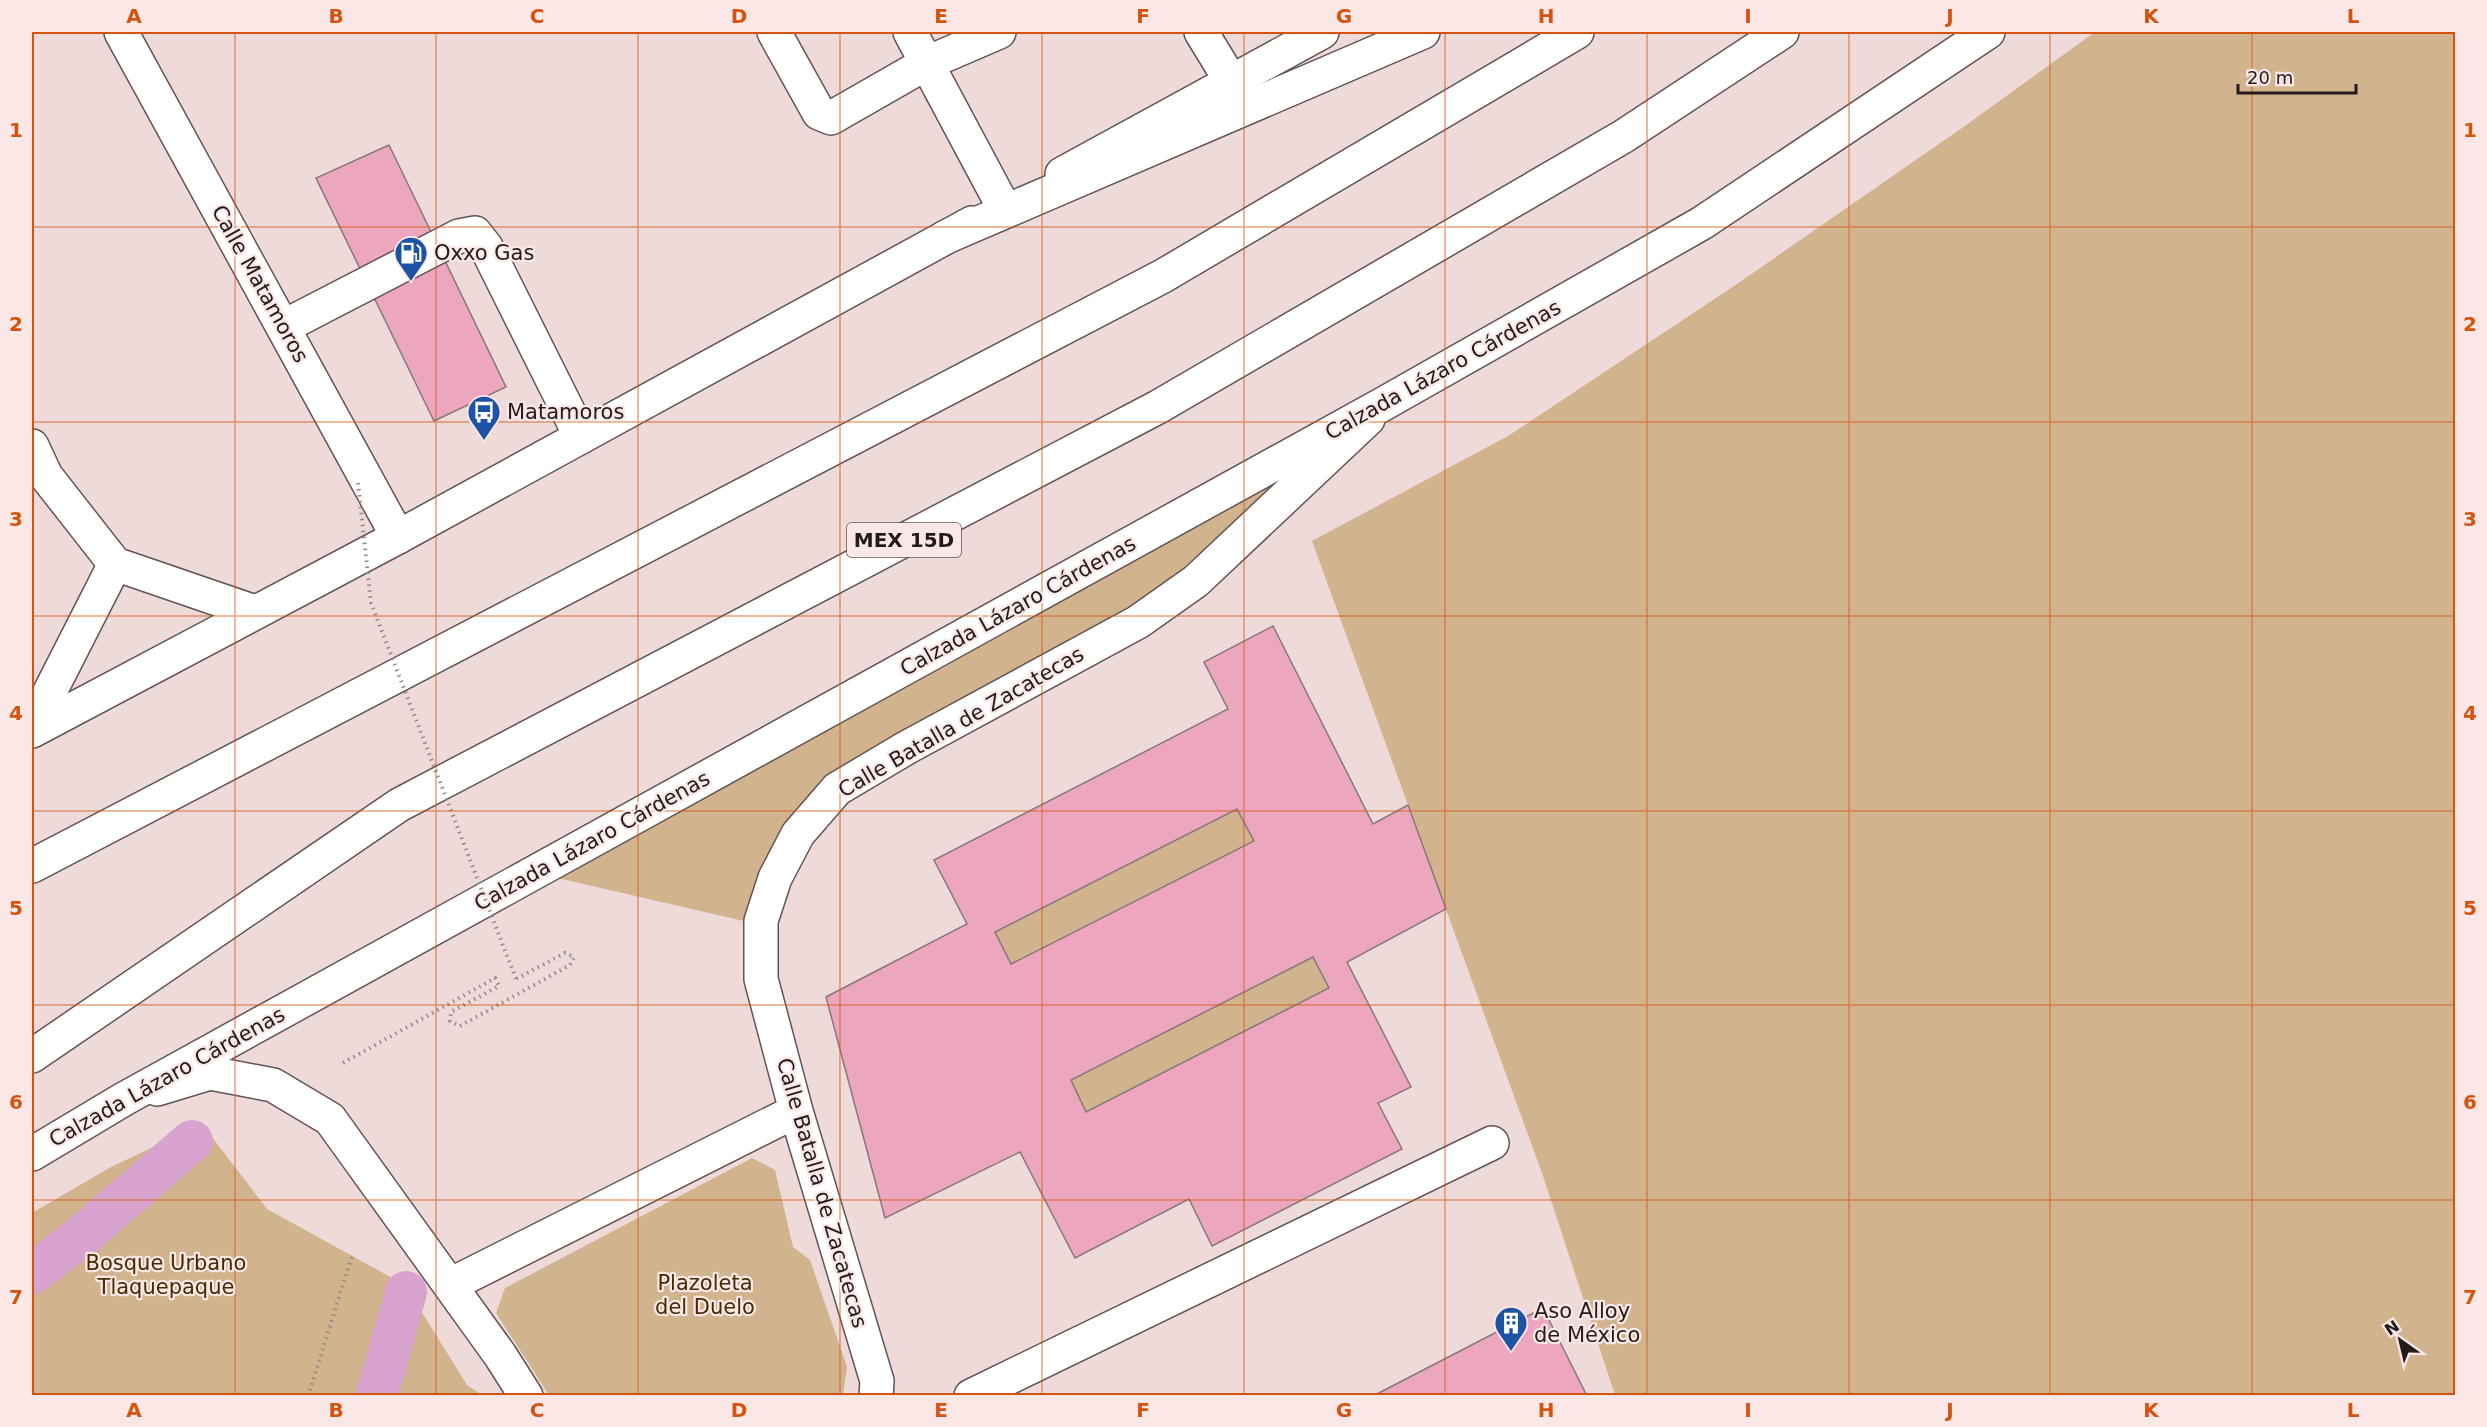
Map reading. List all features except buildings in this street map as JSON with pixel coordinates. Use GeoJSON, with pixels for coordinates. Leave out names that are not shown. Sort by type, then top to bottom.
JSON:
{"type":"FeatureCollection","features":[{"type":"Feature","properties":{"kind":"main road","name":"Calle Matamoros"},"geometry":{"type":"LineString","coordinates":[[122,32],[398,537]]}},
{"type":"Feature","properties":{"kind":"main road"},"geometry":{"type":"LineString","coordinates":[[774,32],[819,113],[831,118],[927,63],[999,32]]}},
{"type":"Feature","properties":{"kind":"main road"},"geometry":{"type":"LineString","coordinates":[[910,32],[1003,206]]}},
{"type":"Feature","properties":{"kind":"main road"},"geometry":{"type":"LineString","coordinates":[[1201,32],[1231,81]]}},
{"type":"Feature","properties":{"kind":"main road"},"geometry":{"type":"LineString","coordinates":[[32,729],[398,537],[1322,32]]}},
{"type":"Feature","properties":{"kind":"main road"},"geometry":{"type":"LineString","coordinates":[[946,237],[1423,32]]}},
{"type":"Feature","properties":{"kind":"main road"},"geometry":{"type":"LineString","coordinates":[[32,866],[1163,276],[1577,32]]}},
{"type":"Feature","properties":{"kind":"main road","name":"MEX 15D"},"geometry":{"type":"LineString","coordinates":[[32,1056],[399,805],[1158,407],[1624,136],[1782,32]]}},
{"type":"Feature","properties":{"kind":"main road","name":"Calzada Lázaro Cárdenas"},"geometry":{"type":"LineString","coordinates":[[32,1154],[124,1099],[1385,403],[1702,223],[1988,32]]}},
{"type":"Feature","properties":{"kind":"main road"},"geometry":{"type":"LineString","coordinates":[[283,327],[459,236],[475,233],[486,247],[581,437]]}},
{"type":"Feature","properties":{"kind":"main road","name":"Calle Batalla de Zacatecas"},"geometry":{"type":"LineString","coordinates":[[876,1395],[876,1381],[796,1111],[761,979],[761,921],[775,878],[798,834],[837,789],[906,748],[1161,608],[1196,581],[1385,403]]}},
{"type":"Feature","properties":{"kind":"main road"},"geometry":{"type":"LineString","coordinates":[[32,446],[39,478],[115,564],[255,612]]}},
{"type":"Feature","properties":{"kind":"main road"},"geometry":{"type":"LineString","coordinates":[[32,729],[115,564]]}},
{"type":"Feature","properties":{"kind":"main road"},"geometry":{"type":"LineString","coordinates":[[124,1099],[210,1073],[273,1085],[330,1119],[500,1354],[526,1395]]}},
{"type":"Feature","properties":{"kind":"main road"},"geometry":{"type":"LineString","coordinates":[[450,1285],[796,1111]]}},
{"type":"Feature","properties":{"kind":"main road"},"geometry":{"type":"LineString","coordinates":[[971,1395],[1492,1143]]}},
{"type":"Feature","properties":{"kind":"path"},"geometry":{"type":"LineString","coordinates":[[343,1063],[495,978],[500,986],[451,1012],[450,1021],[460,1026],[570,965],[574,957],[565,954],[516,978],[371,603],[358,483]]}},
{"type":"Feature","properties":{"kind":"path"},"geometry":{"type":"LineString","coordinates":[[308,1395],[352,1256]]}},
{"type":"Feature","properties":{"kind":"green space"},"geometry":{"type":"Polygon","coordinates":[[[2095,32],[2455,32],[2455,1395],[1615,1395],[1542,1173],[1312,541],[1508,436],[1737,284],[1962,128],[2095,32]]]}},
{"type":"Feature","properties":{"kind":"green space"},"geometry":{"type":"Polygon","coordinates":[[[1347,438],[1161,608],[837,789],[748,922],[549,876],[1347,438]]]}},
{"type":"Feature","properties":{"kind":"green space"},"geometry":{"type":"Polygon","coordinates":[[[1237,809],[1254,841],[1011,964],[995,932],[1237,809]]]}},
{"type":"Feature","properties":{"kind":"green space"},"geometry":{"type":"Polygon","coordinates":[[[1313,957],[1329,988],[1086,1112],[1071,1080],[1313,957]]]}},
{"type":"Feature","properties":{"kind":"green space","name":"Bosque Urbano Tlaquepaque"},"geometry":{"type":"Polygon","coordinates":[[[202,1124],[267,1209],[405,1285],[467,1385],[482,1395],[32,1395],[32,1213],[111,1167],[202,1124]]]}},
{"type":"Feature","properties":{"kind":"green space","name":"Plazoleta del Duelo"},"geometry":{"type":"Polygon","coordinates":[[[752,1158],[775,1170],[793,1247],[810,1260],[847,1367],[843,1395],[549,1395],[496,1313],[505,1288],[752,1158]]]}},
{"type":"Feature","properties":{"kind":"waterway"},"geometry":{"type":"LineString","coordinates":[[32,1274],[83,1235],[192,1141]]}},
{"type":"Feature","properties":{"kind":"waterway"},"geometry":{"type":"LineString","coordinates":[[376,1396],[406,1292]]}},
{"type":"Feature","properties":{"kind":"place","name":"Oxxo Gas"},"geometry":{"type":"Point","coordinates":[411,282]}},
{"type":"Feature","properties":{"kind":"place","name":"Matamoros"},"geometry":{"type":"Point","coordinates":[484,441]}},
{"type":"Feature","properties":{"kind":"place","name":"Aso Alloy de México"},"geometry":{"type":"Point","coordinates":[1511,1352]}}]}
